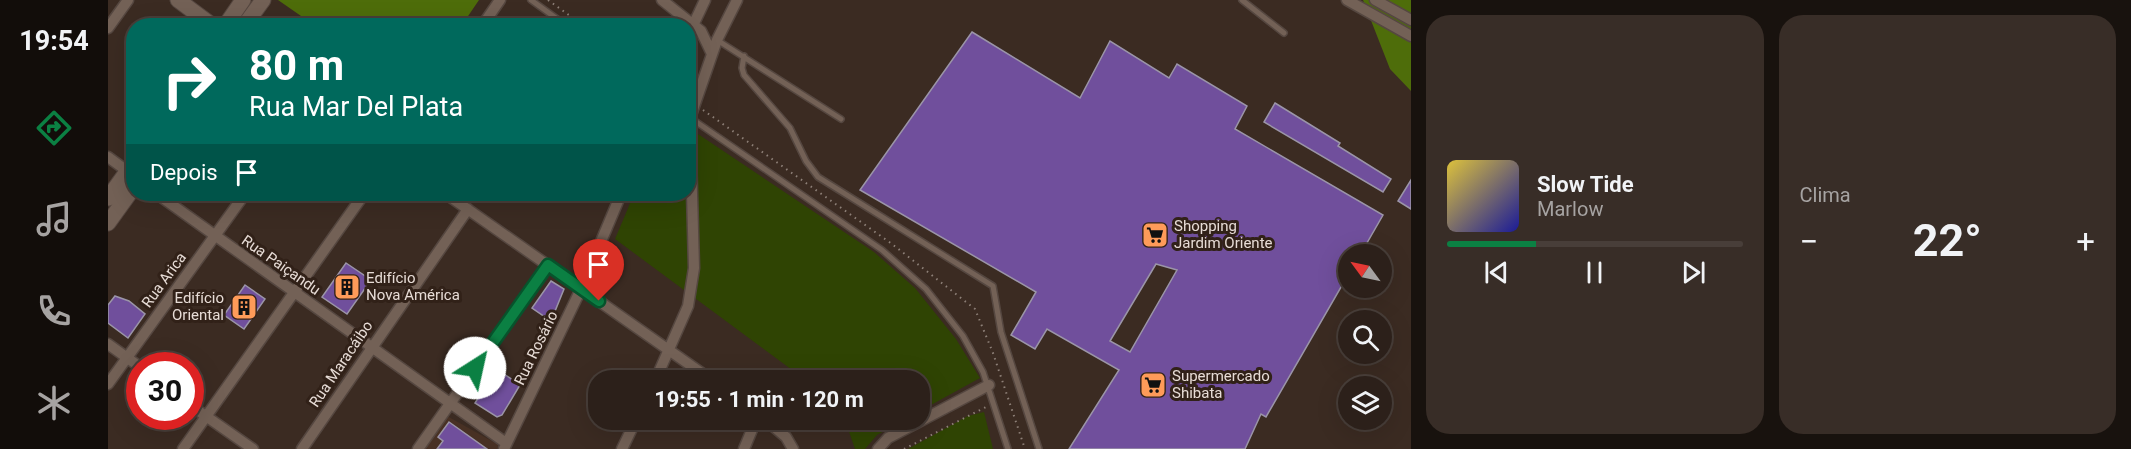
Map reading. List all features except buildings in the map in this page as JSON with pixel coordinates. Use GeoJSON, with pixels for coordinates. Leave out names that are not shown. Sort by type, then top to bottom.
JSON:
{"type":"FeatureCollection","features":[{"type":"Feature","properties":{"kind":"street"},"geometry":{"type":"LineString","coordinates":[[108,28],[128,0]]}},
{"type":"Feature","properties":{"kind":"street"},"geometry":{"type":"LineString","coordinates":[[178,0],[202,18]]}},
{"type":"Feature","properties":{"kind":"street"},"geometry":{"type":"LineString","coordinates":[[231,18],[243,0]]}},
{"type":"Feature","properties":{"kind":"street"},"geometry":{"type":"LineString","coordinates":[[250,18],[263,0]]}},
{"type":"Feature","properties":{"kind":"street"},"geometry":{"type":"LineString","coordinates":[[488,18],[500,0]]}},
{"type":"Feature","properties":{"kind":"street"},"geometry":{"type":"LineString","coordinates":[[662,0],[686,18]]}},
{"type":"Feature","properties":{"kind":"street"},"geometry":{"type":"LineString","coordinates":[[696,20],[705,0]]}},
{"type":"Feature","properties":{"kind":"street"},"geometry":{"type":"LineString","coordinates":[[696,98],[717,40],[736,0]]}},
{"type":"Feature","properties":{"kind":"street"},"geometry":{"type":"LineString","coordinates":[[1347,0],[1411,36]]}},
{"type":"Feature","properties":{"kind":"street"},"geometry":{"type":"LineString","coordinates":[[1375,0],[1411,20]]}},
{"type":"Feature","properties":{"kind":"street"},"geometry":{"type":"LineString","coordinates":[[696,26],[701,31],[712,54]]}},
{"type":"Feature","properties":{"kind":"street"},"geometry":{"type":"LineString","coordinates":[[108,157],[126,167]]}},
{"type":"Feature","properties":{"kind":"street"},"geometry":{"type":"LineString","coordinates":[[108,198],[126,177]]}},
{"type":"Feature","properties":{"kind":"street"},"geometry":{"type":"LineString","coordinates":[[108,223],[126,199]]}},
{"type":"Feature","properties":{"kind":"street","name":"Rua Paiçandu"},"geometry":{"type":"LineString","coordinates":[[166,201],[450,403],[505,446]]}},
{"type":"Feature","properties":{"kind":"street","name":"Rua Arica"},"geometry":{"type":"LineString","coordinates":[[131,352],[240,201]]}},
{"type":"Feature","properties":{"kind":"street"},"geometry":{"type":"LineString","coordinates":[[183,449],[359,201]]}},
{"type":"Feature","properties":{"kind":"street"},"geometry":{"type":"LineString","coordinates":[[456,201],[698,370]]}},
{"type":"Feature","properties":{"kind":"street","name":"Rua Rosário"},"geometry":{"type":"LineString","coordinates":[[505,446],[581,289],[618,201]]}},
{"type":"Feature","properties":{"kind":"street"},"geometry":{"type":"LineString","coordinates":[[660,370],[688,306],[694,268],[692,201]]}},
{"type":"Feature","properties":{"kind":"street","name":"Rua Maracáibo"},"geometry":{"type":"LineString","coordinates":[[302,449],[371,346],[468,209]]}},
{"type":"Feature","properties":{"kind":"street"},"geometry":{"type":"LineString","coordinates":[[418,449],[548,265]]}},
{"type":"Feature","properties":{"kind":"street"},"geometry":{"type":"LineString","coordinates":[[108,344],[126,357]]}},
{"type":"Feature","properties":{"kind":"street","name":"Rua Arica"},"geometry":{"type":"LineString","coordinates":[[108,384],[126,359]]}},
{"type":"Feature","properties":{"kind":"street"},"geometry":{"type":"LineString","coordinates":[[878,449],[888,438],[988,385]]}},
{"type":"Feature","properties":{"kind":"street"},"geometry":{"type":"LineString","coordinates":[[204,415],[253,449]]}},
{"type":"Feature","properties":{"kind":"street"},"geometry":{"type":"LineString","coordinates":[[622,449],[631,430]]}},
{"type":"Feature","properties":{"kind":"street"},"geometry":{"type":"LineString","coordinates":[[744,449],[752,430]]}},
{"type":"Feature","properties":{"kind":"street"},"geometry":{"type":"LineString","coordinates":[[778,430],[786,436],[793,449]]}},
{"type":"Feature","properties":{"kind":"lane"},"geometry":{"type":"LineString","coordinates":[[531,0],[556,18]]}},
{"type":"Feature","properties":{"kind":"lane"},"geometry":{"type":"LineString","coordinates":[[1242,0],[1284,33]]}},
{"type":"Feature","properties":{"kind":"lane"},"geometry":{"type":"LineString","coordinates":[[717,40],[841,119]]}},
{"type":"Feature","properties":{"kind":"lane"},"geometry":{"type":"LineString","coordinates":[[744,56],[742,68],[744,75],[790,128],[806,161],[818,177],[993,286],[1001,332],[1039,449]]}},
{"type":"Feature","properties":{"kind":"lane"},"geometry":{"type":"LineString","coordinates":[[696,122],[882,250],[912,275],[951,319],[973,354],[988,385],[1008,449]]}},
{"type":"Feature","properties":{"kind":"path"},"geometry":{"type":"LineString","coordinates":[[548,0],[573,18]]}},
{"type":"Feature","properties":{"kind":"path"},"geometry":{"type":"LineString","coordinates":[[904,449],[995,404]]}},
{"type":"Feature","properties":{"kind":"shaded area"},"geometry":{"type":"Polygon","coordinates":[[[447,416],[499,445],[497,449],[424,449],[447,416]]]}},
{"type":"Feature","properties":{"kind":"green space"},"geometry":{"type":"Polygon","coordinates":[[[278,0],[479,0],[467,18],[304,18],[278,0]]]}},
{"type":"Feature","properties":{"kind":"green space"},"geometry":{"type":"Polygon","coordinates":[[[1363,0],[1411,0],[1411,91],[1390,69],[1363,0]]]}},
{"type":"Feature","properties":{"kind":"green space"},"geometry":{"type":"Polygon","coordinates":[[[696,133],[874,252],[915,288],[956,339],[980,378],[930,406],[930,370],[792,370],[615,239],[631,201],[696,201],[696,133]]]}},
{"type":"Feature","properties":{"kind":"green space"},"geometry":{"type":"Polygon","coordinates":[[[984,412],[993,449],[908,449],[968,416],[984,412]]]}},
{"type":"Feature","properties":{"kind":"green space"},"geometry":{"type":"Polygon","coordinates":[[[848,430],[886,430],[877,435],[865,449],[855,449],[848,430]]]}},
{"type":"Feature","properties":{"kind":"place","name":"Shopping Jardim Oriente"},"geometry":{"type":"Point","coordinates":[1155,235]}},
{"type":"Feature","properties":{"kind":"place","name":"Edifício Nova América"},"geometry":{"type":"Point","coordinates":[347,287]}},
{"type":"Feature","properties":{"kind":"place","name":"Edifício Oriental"},"geometry":{"type":"Point","coordinates":[244,307]}},
{"type":"Feature","properties":{"kind":"place","name":"Supermercado Shibata"},"geometry":{"type":"Point","coordinates":[1153,385]}},
{"type":"Feature","properties":{"kind":"route"},"geometry":{"type":"LineString","coordinates":[[475,368],[548,265],[599,301]]}}]}
